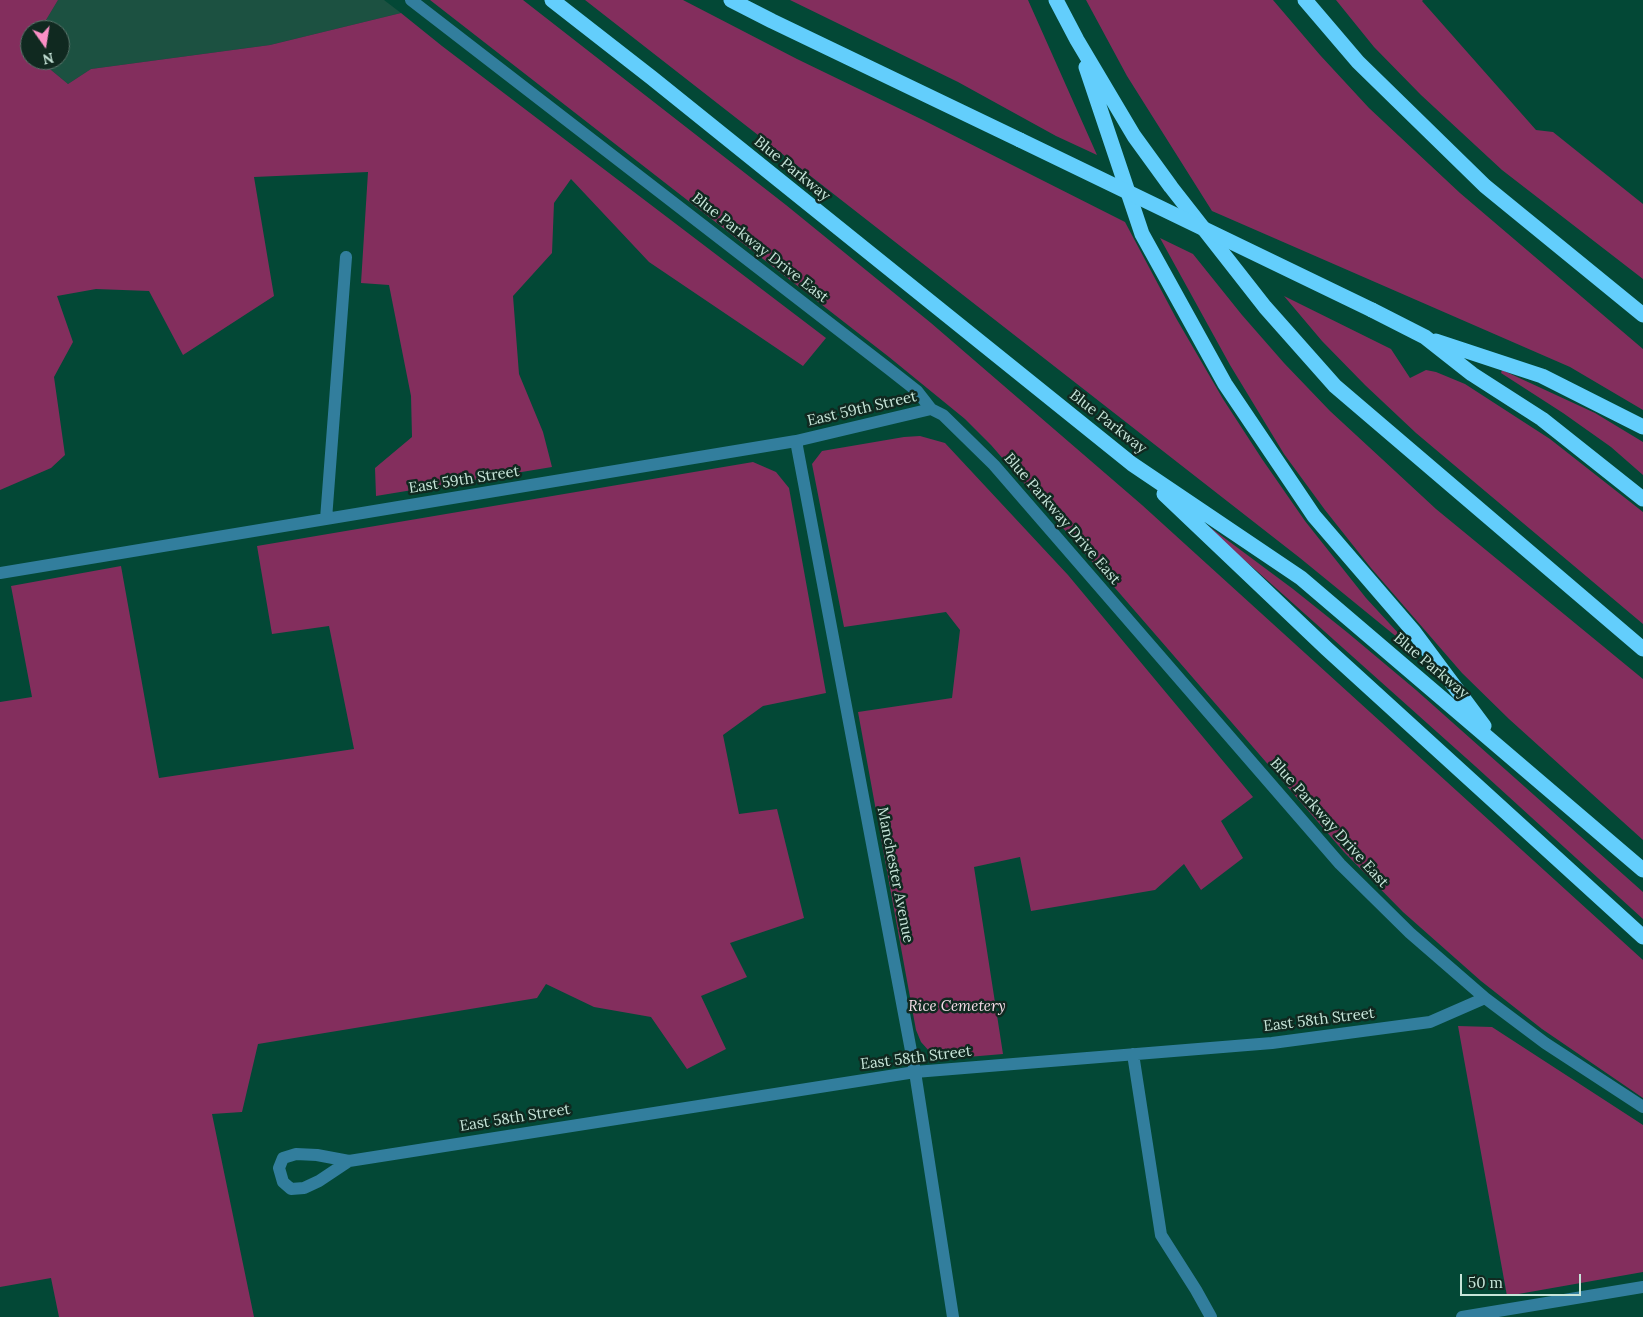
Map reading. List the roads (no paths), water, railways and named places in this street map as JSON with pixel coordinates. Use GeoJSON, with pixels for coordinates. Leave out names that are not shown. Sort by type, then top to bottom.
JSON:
{"type":"FeatureCollection","features":[{"type":"Feature","properties":{"kind":"highway","name":"Blue Parkway"},"geometry":{"type":"LineString","coordinates":[[552,0],[652,78],[1132,464],[1301,578],[1643,870]]}},
{"type":"Feature","properties":{"kind":"highway"},"geometry":{"type":"LineString","coordinates":[[731,0],[772,22],[1425,337],[1542,376],[1643,427]]}},
{"type":"Feature","properties":{"kind":"highway"},"geometry":{"type":"LineString","coordinates":[[1056,0],[1077,40],[1134,136],[1265,308],[1335,386],[1643,649]]}},
{"type":"Feature","properties":{"kind":"highway"},"geometry":{"type":"LineString","coordinates":[[1305,0],[1358,62],[1486,186],[1643,315]]}},
{"type":"Feature","properties":{"kind":"highway"},"geometry":{"type":"LineString","coordinates":[[1077,40],[1142,234],[1225,384],[1314,516],[1414,632],[1501,749]]}},
{"type":"Feature","properties":{"kind":"highway"},"geometry":{"type":"LineString","coordinates":[[1425,337],[1472,374],[1542,419],[1643,499]]}},
{"type":"Feature","properties":{"kind":"highway"},"geometry":{"type":"LineString","coordinates":[[1132,464],[1327,649],[1643,937]]}},
{"type":"Feature","properties":{"kind":"street","name":"Blue Parkway Drive East"},"geometry":{"type":"LineString","coordinates":[[411,0],[889,369],[916,392],[932,409],[943,415],[994,464],[1340,864],[1410,933],[1485,998],[1545,1044],[1643,1107]]}},
{"type":"Feature","properties":{"kind":"street"},"geometry":{"type":"LineString","coordinates":[[326,519],[346,258]]}},
{"type":"Feature","properties":{"kind":"street","name":"East 59th Street"},"geometry":{"type":"LineString","coordinates":[[0,573],[796,441],[932,409]]}},
{"type":"Feature","properties":{"kind":"street","name":"Manchester Avenue"},"geometry":{"type":"LineString","coordinates":[[796,441],[915,1072],[953,1317]]}},
{"type":"Feature","properties":{"kind":"street","name":"East 58th Street"},"geometry":{"type":"LineString","coordinates":[[349,1161],[319,1181],[304,1188],[291,1189],[287,1186],[283,1182],[279,1168],[284,1158],[296,1154],[317,1155],[349,1161],[915,1072],[1272,1044],[1430,1022],[1485,998]]}},
{"type":"Feature","properties":{"kind":"street"},"geometry":{"type":"LineString","coordinates":[[1133,1054],[1160,1235],[1196,1290],[1211,1317]]}},
{"type":"Feature","properties":{"kind":"street"},"geometry":{"type":"LineString","coordinates":[[1462,1317],[1643,1286]]}},
{"type":"Feature","properties":{"kind":"park label","name":"Rice Cemetery"},"geometry":{"type":"Point","coordinates":[957,1007]}}]}
